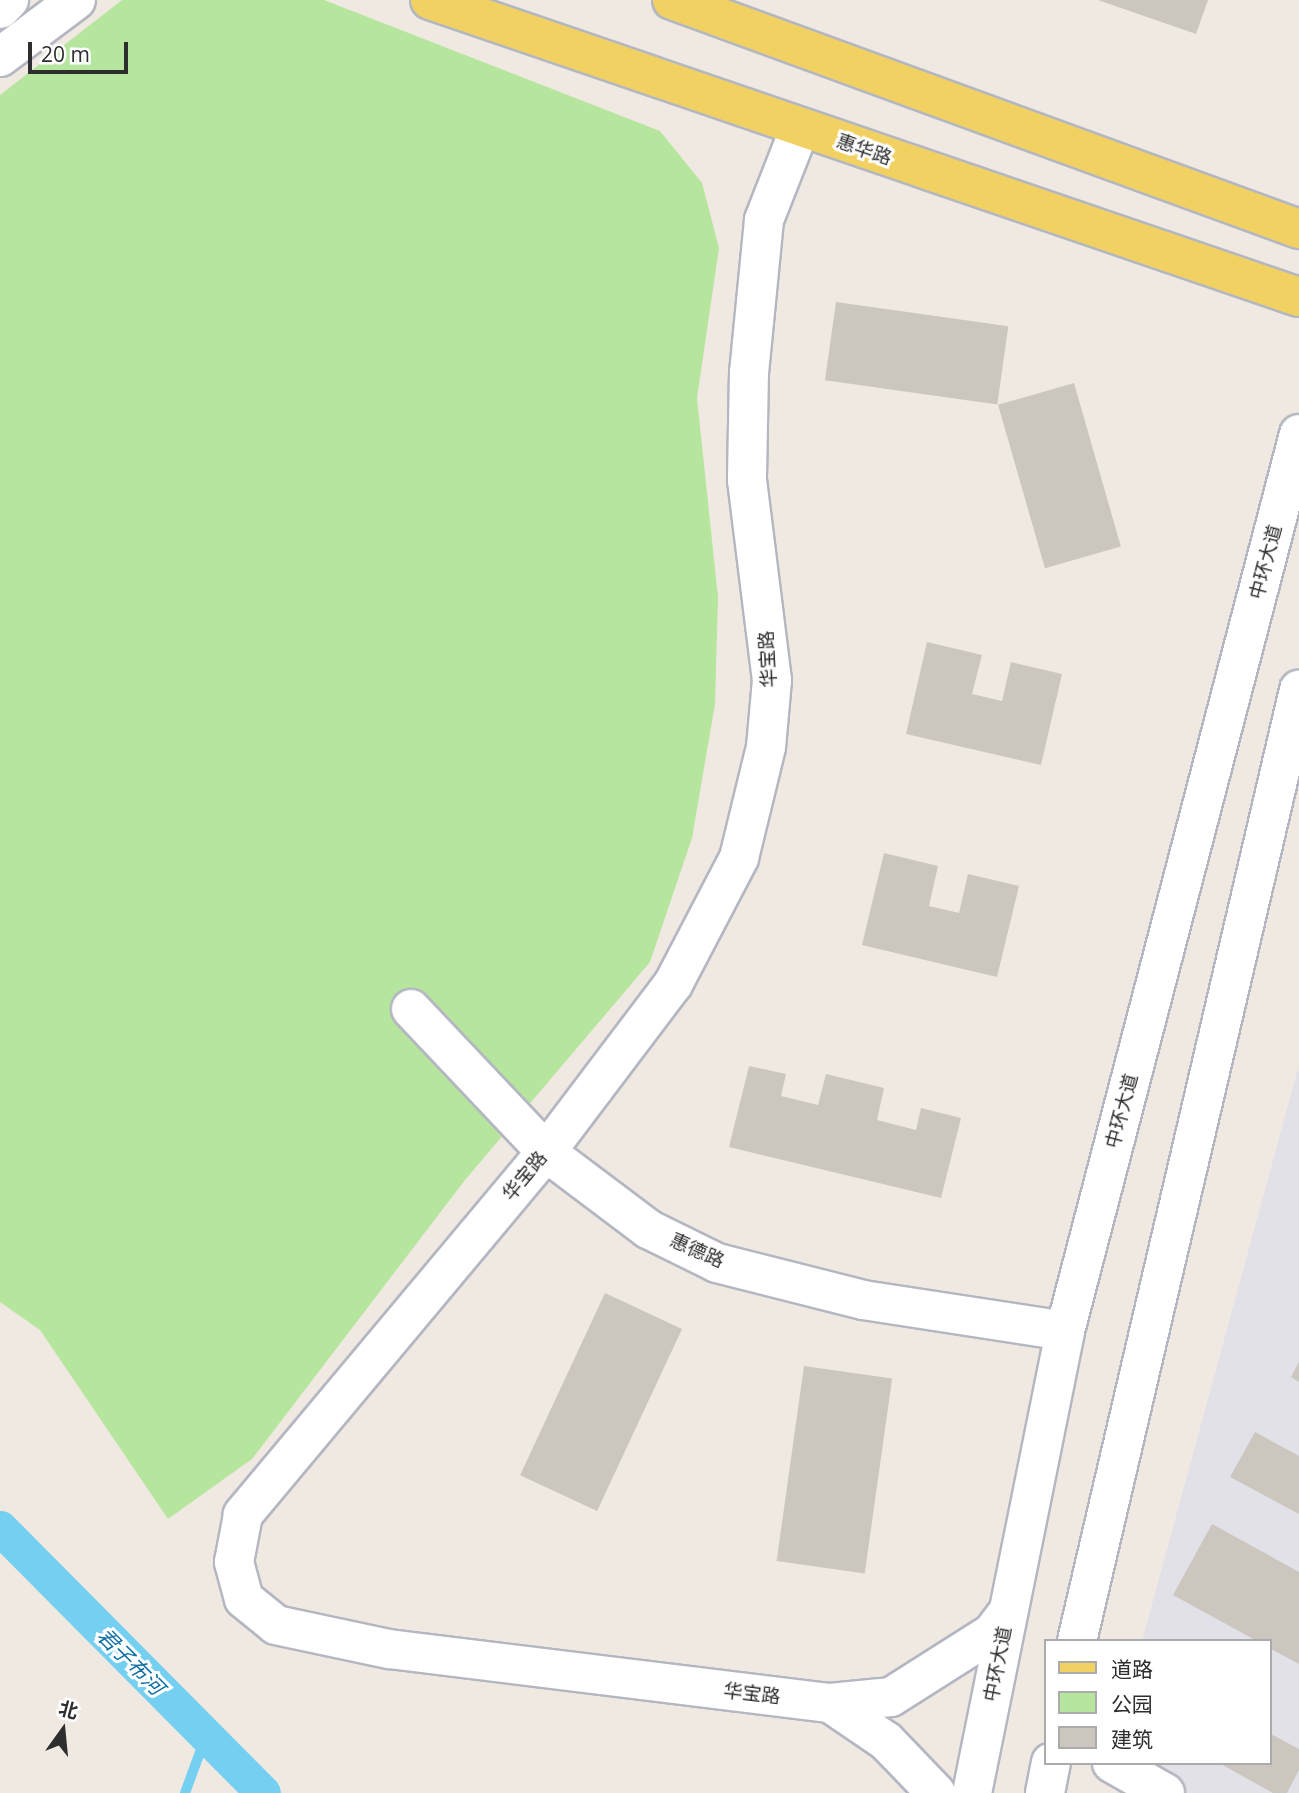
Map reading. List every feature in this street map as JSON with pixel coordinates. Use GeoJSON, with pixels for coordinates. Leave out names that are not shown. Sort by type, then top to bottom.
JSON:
{"type":"FeatureCollection","features":[{"type":"Feature","properties":{"kind":"main road","name":"惠华路"},"geometry":{"type":"LineString","coordinates":[[430,0],[1299,297]]}},
{"type":"Feature","properties":{"kind":"main road"},"geometry":{"type":"LineString","coordinates":[[671,0],[1299,229]]}},
{"type":"Feature","properties":{"kind":"street"},"geometry":{"type":"LineString","coordinates":[[0,9],[9,0]]}},
{"type":"Feature","properties":{"kind":"street"},"geometry":{"type":"LineString","coordinates":[[0,57],[76,0]]}},
{"type":"Feature","properties":{"kind":"street","name":"华宝路"},"geometry":{"type":"LineString","coordinates":[[800,128],[764,220],[749,372],[747,480],[772,680],[766,747],[739,858],[673,984],[546,1152],[243,1515],[234,1562],[244,1599],[276,1625],[389,1649],[830,1703]]}},
{"type":"Feature","properties":{"kind":"street","name":"中环大道"},"geometry":{"type":"LineString","coordinates":[[972,1793],[1065,1331],[1299,434]]}},
{"type":"Feature","properties":{"kind":"street"},"geometry":{"type":"LineString","coordinates":[[1077,1639],[1299,690]]}},
{"type":"Feature","properties":{"kind":"street","name":"惠德路"},"geometry":{"type":"LineString","coordinates":[[411,1009],[546,1152],[648,1229],[717,1263],[863,1300],[1065,1331]]}},
{"type":"Feature","properties":{"kind":"street"},"geometry":{"type":"LineString","coordinates":[[830,1703],[891,1697],[992,1633],[1008,1612]]}},
{"type":"Feature","properties":{"kind":"street"},"geometry":{"type":"LineString","coordinates":[[830,1703],[886,1741],[936,1793]]}},
{"type":"Feature","properties":{"kind":"street"},"geometry":{"type":"LineString","coordinates":[[1045,1793],[1051,1765]]}},
{"type":"Feature","properties":{"kind":"street"},"geometry":{"type":"LineString","coordinates":[[1116,1765],[1165,1793]]}},
{"type":"Feature","properties":{"kind":"shaded area"},"geometry":{"type":"Polygon","coordinates":[[[1299,1065],[1299,1793],[1117,1793],[1122,1765],[1271,1765],[1271,1639],[1143,1639],[1299,1065]]]}},
{"type":"Feature","properties":{"kind":"green space"},"geometry":{"type":"Polygon","coordinates":[[[122,0],[324,0],[660,131],[702,183],[719,248],[697,398],[718,597],[715,704],[692,838],[650,962],[465,1180],[252,1459],[168,1519],[40,1330],[0,1302],[0,95],[122,0]]]}},
{"type":"Feature","properties":{"kind":"building"},"geometry":{"type":"Polygon","coordinates":[[[1098,0],[1208,0],[1196,34],[1098,0]]]}},
{"type":"Feature","properties":{"kind":"building"},"geometry":{"type":"Polygon","coordinates":[[[836,302],[1008,326],[997,404],[825,380],[836,302]]]}},
{"type":"Feature","properties":{"kind":"building"},"geometry":{"type":"Polygon","coordinates":[[[1074,383],[1121,546],[1045,568],[998,405],[1074,383]]]}},
{"type":"Feature","properties":{"kind":"building"},"geometry":{"type":"Polygon","coordinates":[[[927,642],[982,655],[972,694],[1002,701],[1011,662],[1062,674],[1041,765],[906,734],[927,642]]]}},
{"type":"Feature","properties":{"kind":"building"},"geometry":{"type":"Polygon","coordinates":[[[884,853],[938,866],[929,906],[959,913],[968,874],[1019,886],[997,977],[862,945],[884,853]]]}},
{"type":"Feature","properties":{"kind":"building"},"geometry":{"type":"Polygon","coordinates":[[[749,1066],[786,1074],[781,1096],[818,1105],[826,1074],[884,1088],[877,1120],[916,1130],[921,1108],[961,1118],[941,1198],[729,1147],[749,1066]]]}},
{"type":"Feature","properties":{"kind":"building"},"geometry":{"type":"Polygon","coordinates":[[[605,1293],[682,1329],[597,1511],[520,1475],[605,1293]]]}},
{"type":"Feature","properties":{"kind":"building"},"geometry":{"type":"Polygon","coordinates":[[[1299,1362],[1299,1382],[1291,1377],[1299,1362]]]}},
{"type":"Feature","properties":{"kind":"building"},"geometry":{"type":"Polygon","coordinates":[[[804,1366],[892,1378],[865,1573],[777,1561],[804,1366]]]}},
{"type":"Feature","properties":{"kind":"building"},"geometry":{"type":"Polygon","coordinates":[[[1255,1432],[1299,1456],[1299,1514],[1230,1477],[1255,1432]]]}},
{"type":"Feature","properties":{"kind":"building"},"geometry":{"type":"Polygon","coordinates":[[[1212,1524],[1299,1572],[1299,1664],[1271,1649],[1271,1639],[1253,1639],[1173,1595],[1212,1524]]]}},
{"type":"Feature","properties":{"kind":"building"},"geometry":{"type":"Polygon","coordinates":[[[1271,1734],[1299,1749],[1299,1770],[1287,1793],[1273,1793],[1223,1765],[1271,1765],[1271,1734]]]}},
{"type":"Feature","properties":{"kind":"waterway","name":"君子布河"},"geometry":{"type":"LineString","coordinates":[[0,1528],[263,1793]]}},
{"type":"Feature","properties":{"kind":"waterway"},"geometry":{"type":"LineString","coordinates":[[185,1793],[206,1736]]}}]}
